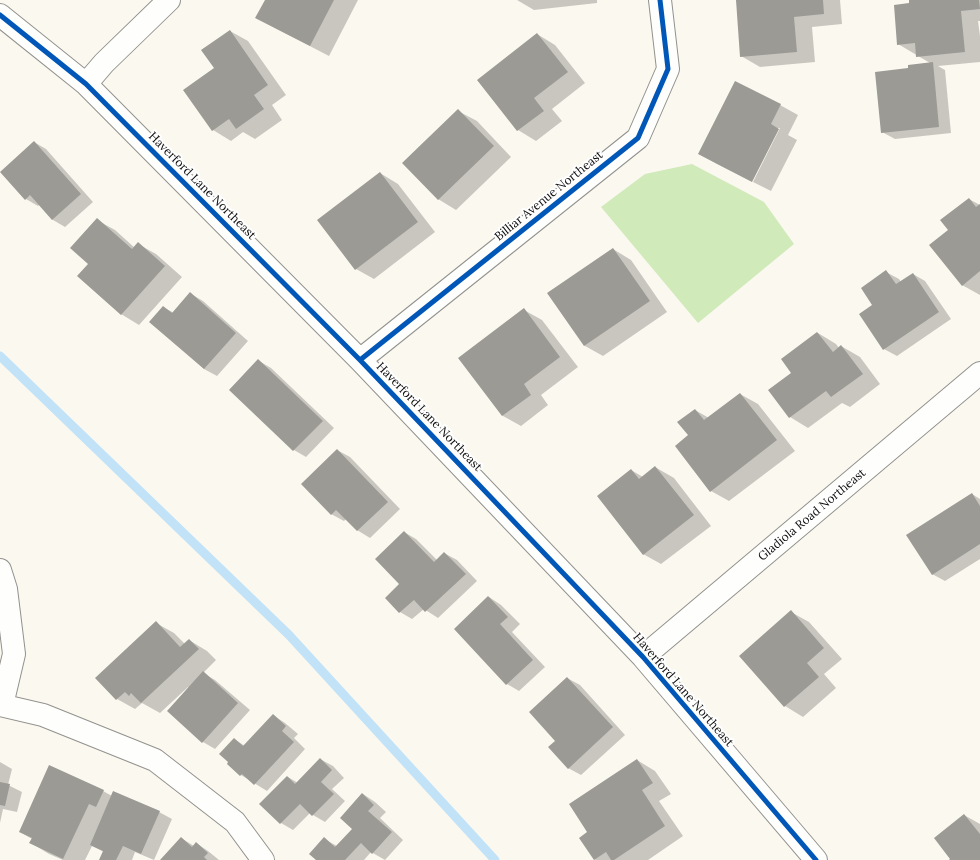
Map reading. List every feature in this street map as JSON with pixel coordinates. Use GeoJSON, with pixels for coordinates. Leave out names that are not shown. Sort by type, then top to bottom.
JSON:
{"type":"FeatureCollection","features":[{"type":"Feature","properties":{"kind":"street"},"geometry":{"type":"LineString","coordinates":[[86,84],[104,62],[169,0]]}},
{"type":"Feature","properties":{"kind":"street","name":"Billiar Avenue Northeast"},"geometry":{"type":"LineString","coordinates":[[360,360],[638,138],[668,68],[660,0]]}},
{"type":"Feature","properties":{"kind":"street","name":"Haverford Lane Northeast"},"geometry":{"type":"LineString","coordinates":[[0,15],[86,84],[360,360],[643,657],[816,860]]}},
{"type":"Feature","properties":{"kind":"street","name":"Gladiola Road Northeast"},"geometry":{"type":"LineString","coordinates":[[643,657],[980,373]]}},
{"type":"Feature","properties":{"kind":"street"},"geometry":{"type":"LineString","coordinates":[[0,570],[6,588],[14,654],[1,705],[43,715],[155,760],[235,822],[263,860]]}},
{"type":"Feature","properties":{"kind":"green space"},"geometry":{"type":"Polygon","coordinates":[[[692,164],[764,202],[794,244],[698,323],[601,207],[645,174],[692,164]]]}},
{"type":"Feature","properties":{"kind":"building"},"geometry":{"type":"Polygon","coordinates":[[[265,0],[334,0],[310,46],[255,18],[265,0]]]}},
{"type":"Feature","properties":{"kind":"building"},"geometry":{"type":"Polygon","coordinates":[[[736,0],[823,0],[824,14],[794,17],[797,52],[740,57],[736,0]]]}},
{"type":"Feature","properties":{"kind":"building"},"geometry":{"type":"Polygon","coordinates":[[[909,0],[979,0],[980,9],[961,11],[965,52],[916,57],[915,43],[897,45],[894,5],[909,3],[909,0]]]}},
{"type":"Feature","properties":{"kind":"building"},"geometry":{"type":"Polygon","coordinates":[[[230,30],[268,85],[254,95],[264,109],[236,129],[229,119],[212,131],[183,90],[214,68],[201,50],[230,30]]]}},
{"type":"Feature","properties":{"kind":"building"},"geometry":{"type":"Polygon","coordinates":[[[537,33],[568,72],[534,98],[544,111],[517,131],[477,80],[537,33]]]}},
{"type":"Feature","properties":{"kind":"building"},"geometry":{"type":"Polygon","coordinates":[[[933,62],[939,127],[881,133],[875,72],[908,68],[908,65],[933,62]]]}},
{"type":"Feature","properties":{"kind":"building"},"geometry":{"type":"Polygon","coordinates":[[[735,81],[781,104],[771,124],[779,129],[752,182],[698,154],[735,81]]]}},
{"type":"Feature","properties":{"kind":"building"},"geometry":{"type":"Polygon","coordinates":[[[458,109],[494,146],[438,200],[402,163],[458,109]]]}},
{"type":"Feature","properties":{"kind":"building"},"geometry":{"type":"Polygon","coordinates":[[[34,141],[81,194],[52,220],[30,195],[25,200],[0,172],[34,141]]]}},
{"type":"Feature","properties":{"kind":"building"},"geometry":{"type":"Polygon","coordinates":[[[380,172],[418,222],[355,270],[317,220],[380,172]]]}},
{"type":"Feature","properties":{"kind":"building"},"geometry":{"type":"Polygon","coordinates":[[[969,198],[976,207],[980,204],[980,271],[962,286],[929,245],[948,230],[940,220],[969,198]]]}},
{"type":"Feature","properties":{"kind":"building"},"geometry":{"type":"Polygon","coordinates":[[[97,218],[132,249],[138,242],[165,266],[121,315],[77,276],[88,264],[70,248],[97,218]]]}},
{"type":"Feature","properties":{"kind":"building"},"geometry":{"type":"Polygon","coordinates":[[[613,248],[650,301],[584,346],[547,293],[613,248]]]}},
{"type":"Feature","properties":{"kind":"building"},"geometry":{"type":"Polygon","coordinates":[[[886,270],[896,284],[913,273],[939,312],[883,350],[859,314],[872,305],[861,288],[886,270]]]}},
{"type":"Feature","properties":{"kind":"building"},"geometry":{"type":"Polygon","coordinates":[[[190,292],[236,333],[204,369],[149,322],[163,306],[172,313],[190,292]]]}},
{"type":"Feature","properties":{"kind":"building"},"geometry":{"type":"Polygon","coordinates":[[[524,308],[560,357],[524,384],[531,395],[502,416],[458,358],[524,308]]]}},
{"type":"Feature","properties":{"kind":"building"},"geometry":{"type":"Polygon","coordinates":[[[817,332],[833,352],[841,345],[863,374],[831,397],[826,391],[789,418],[768,390],[791,373],[781,359],[817,332]]]}},
{"type":"Feature","properties":{"kind":"building"},"geometry":{"type":"Polygon","coordinates":[[[258,359],[323,421],[293,451],[229,390],[258,359]]]}},
{"type":"Feature","properties":{"kind":"building"},"geometry":{"type":"Polygon","coordinates":[[[740,393],[777,440],[710,492],[675,446],[688,435],[677,422],[695,409],[704,420],[740,393]]]}},
{"type":"Feature","properties":{"kind":"building"},"geometry":{"type":"Polygon","coordinates":[[[337,449],[388,502],[357,531],[336,510],[331,515],[301,484],[337,449]]]}},
{"type":"Feature","properties":{"kind":"building"},"geometry":{"type":"Polygon","coordinates":[[[655,466],[694,515],[643,555],[597,496],[631,469],[639,479],[655,466]]]}},
{"type":"Feature","properties":{"kind":"building"},"geometry":{"type":"Polygon","coordinates":[[[972,493],[980,506],[980,544],[932,575],[906,535],[972,493]]]}},
{"type":"Feature","properties":{"kind":"building"},"geometry":{"type":"Polygon","coordinates":[[[404,531],[434,562],[444,552],[466,574],[425,612],[414,600],[399,613],[385,598],[399,584],[375,559],[404,531]]]}},
{"type":"Feature","properties":{"kind":"building"},"geometry":{"type":"Polygon","coordinates":[[[488,596],[508,617],[500,624],[533,660],[506,685],[454,629],[488,596]]]}},
{"type":"Feature","properties":{"kind":"building"},"geometry":{"type":"Polygon","coordinates":[[[791,610],[824,648],[807,663],[819,677],[784,707],[739,656],[791,610]]]}},
{"type":"Feature","properties":{"kind":"building"},"geometry":{"type":"Polygon","coordinates":[[[156,621],[180,647],[189,639],[199,649],[141,703],[131,693],[129,696],[125,692],[116,700],[95,678],[156,621]]]}},
{"type":"Feature","properties":{"kind":"building"},"geometry":{"type":"Polygon","coordinates":[[[203,671],[238,703],[202,743],[167,711],[203,671]]]}},
{"type":"Feature","properties":{"kind":"building"},"geometry":{"type":"Polygon","coordinates":[[[567,677],[613,727],[568,769],[548,747],[555,741],[529,712],[567,677]]]}},
{"type":"Feature","properties":{"kind":"building"},"geometry":{"type":"Polygon","coordinates":[[[273,714],[286,726],[282,731],[294,742],[254,785],[242,774],[240,776],[219,754],[234,738],[243,746],[273,714]]]}},
{"type":"Feature","properties":{"kind":"building"},"geometry":{"type":"Polygon","coordinates":[[[320,758],[332,770],[321,782],[334,794],[312,816],[300,804],[280,824],[259,804],[287,776],[295,784],[320,758]]]}},
{"type":"Feature","properties":{"kind":"building"},"geometry":{"type":"Polygon","coordinates":[[[637,759],[653,783],[642,790],[665,826],[614,860],[611,860],[606,852],[594,860],[579,838],[587,832],[569,804],[637,759]]]}},
{"type":"Feature","properties":{"kind":"building"},"geometry":{"type":"Polygon","coordinates":[[[49,765],[104,790],[96,807],[89,804],[63,859],[29,843],[32,838],[19,832],[49,765]]]}},
{"type":"Feature","properties":{"kind":"building"},"geometry":{"type":"Polygon","coordinates":[[[0,782],[10,784],[5,806],[0,805],[0,782]]]}},
{"type":"Feature","properties":{"kind":"building"},"geometry":{"type":"Polygon","coordinates":[[[113,791],[160,811],[141,854],[123,846],[116,860],[99,860],[103,851],[90,845],[113,791]]]}},
{"type":"Feature","properties":{"kind":"building"},"geometry":{"type":"Polygon","coordinates":[[[362,793],[374,805],[368,811],[392,832],[372,854],[361,843],[345,860],[316,860],[309,854],[324,837],[335,847],[352,829],[340,818],[362,793]]]}},
{"type":"Feature","properties":{"kind":"building"},"geometry":{"type":"Polygon","coordinates":[[[964,814],[980,834],[980,860],[949,860],[950,859],[934,838],[964,814]]]}},
{"type":"Feature","properties":{"kind":"building"},"geometry":{"type":"Polygon","coordinates":[[[181,837],[192,847],[196,842],[208,853],[204,857],[207,860],[160,860],[181,837]]]}},
{"type":"Feature","properties":{"kind":"waterway"},"geometry":{"type":"LineString","coordinates":[[0,356],[289,635],[495,860]]}},
{"type":"Feature","properties":{"kind":"cycle path"},"geometry":{"type":"LineString","coordinates":[[360,360],[638,138],[668,69],[660,0]]}},
{"type":"Feature","properties":{"kind":"cycle path"},"geometry":{"type":"LineString","coordinates":[[0,15],[86,84],[360,360],[643,657],[816,860]]}}]}
